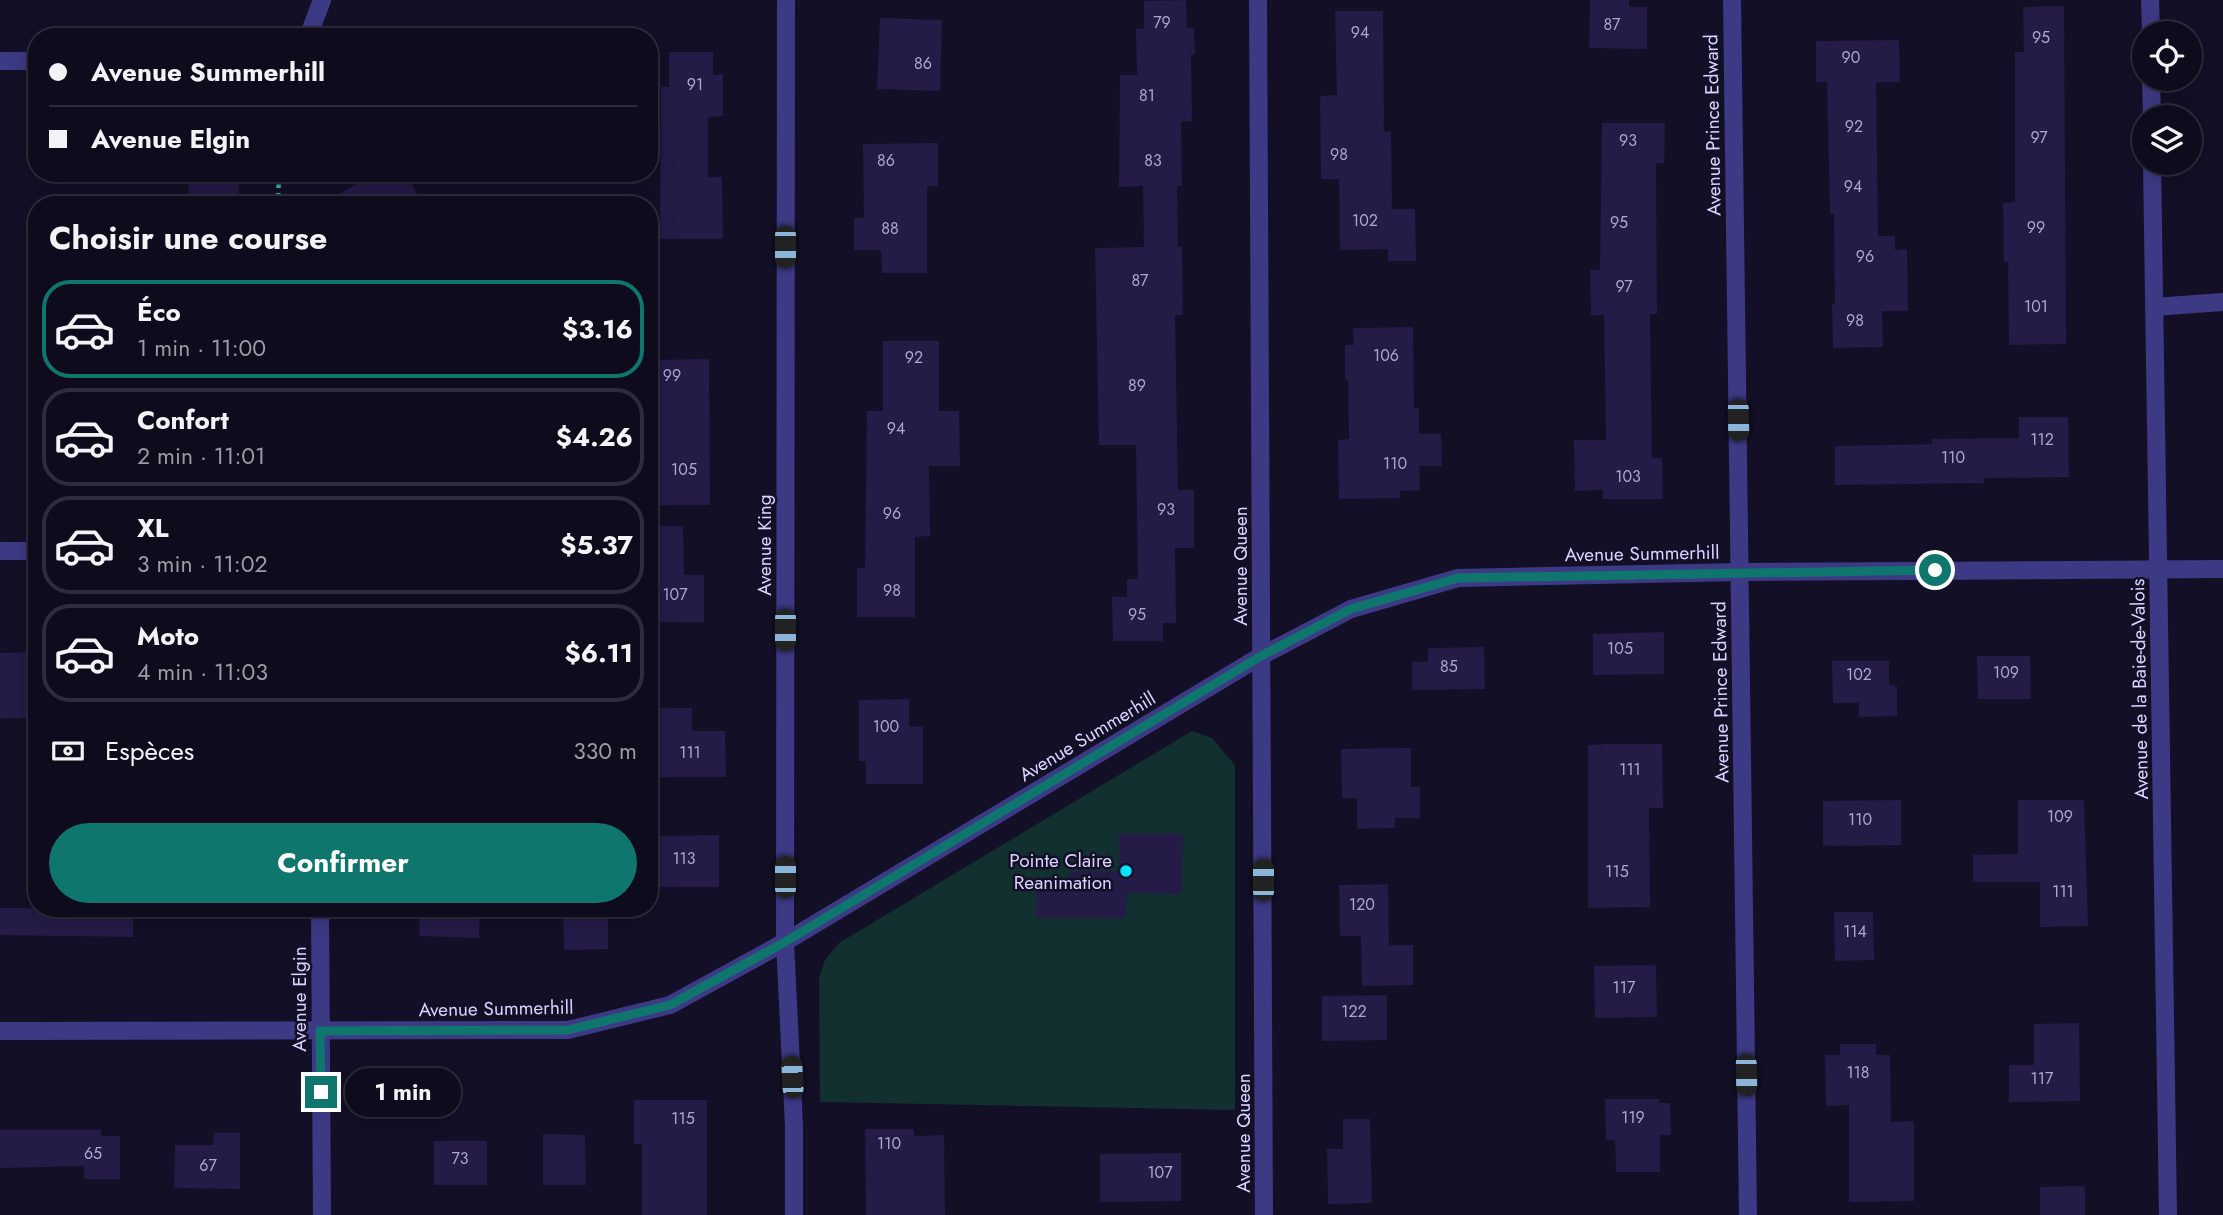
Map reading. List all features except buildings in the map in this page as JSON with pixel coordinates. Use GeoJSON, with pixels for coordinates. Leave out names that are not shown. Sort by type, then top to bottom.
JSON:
{"type":"FeatureCollection","features":[{"type":"Feature","properties":{"kind":"street"},"geometry":{"type":"LineString","coordinates":[[311,28],[322,0]]}},
{"type":"Feature","properties":{"kind":"street","name":"Avenue King"},"geometry":{"type":"LineString","coordinates":[[786,0],[785,942],[794,1126],[794,1215]]}},
{"type":"Feature","properties":{"kind":"street","name":"Avenue Queen"},"geometry":{"type":"LineString","coordinates":[[1258,0],[1264,1215]]}},
{"type":"Feature","properties":{"kind":"street","name":"Avenue Prince Edward"},"geometry":{"type":"LineString","coordinates":[[1731,0],[1748,1215]]}},
{"type":"Feature","properties":{"kind":"street"},"geometry":{"type":"LineString","coordinates":[[2150,0],[2151,21]]}},
{"type":"Feature","properties":{"kind":"street"},"geometry":{"type":"LineString","coordinates":[[0,61],[28,61]]}},
{"type":"Feature","properties":{"kind":"street","name":"Avenue de la Baie-de-Valois"},"geometry":{"type":"LineString","coordinates":[[2152,175],[2168,1215]]}},
{"type":"Feature","properties":{"kind":"street"},"geometry":{"type":"LineString","coordinates":[[2154,307],[2223,302]]}},
{"type":"Feature","properties":{"kind":"street"},"geometry":{"type":"LineString","coordinates":[[0,551],[28,551]]}},
{"type":"Feature","properties":{"kind":"street","name":"Avenue Summerhill"},"geometry":{"type":"LineString","coordinates":[[0,1031],[568,1030],[670,1005],[785,942],[1261,656],[1351,609],[1458,578],[1740,572],[2223,569]]}},
{"type":"Feature","properties":{"kind":"street","name":"Avenue Elgin"},"geometry":{"type":"LineString","coordinates":[[320,917],[322,1215]]}},
{"type":"Feature","properties":{"kind":"green space"},"geometry":{"type":"Polygon","coordinates":[[[1192,731],[1212,738],[1235,765],[1235,1110],[820,1102],[819,978],[825,960],[839,943],[1192,731]]]}},
{"type":"Feature","properties":{"kind":"place","name":"Pointe Claire Reanimation"},"geometry":{"type":"Point","coordinates":[1126,871]}},
{"type":"Feature","properties":{"kind":"route"},"geometry":{"type":"LineString","coordinates":[[321,1092],[320,1031],[568,1030],[670,1005],[785,942],[1261,656],[1351,609],[1458,578],[1935,570]]}}]}
